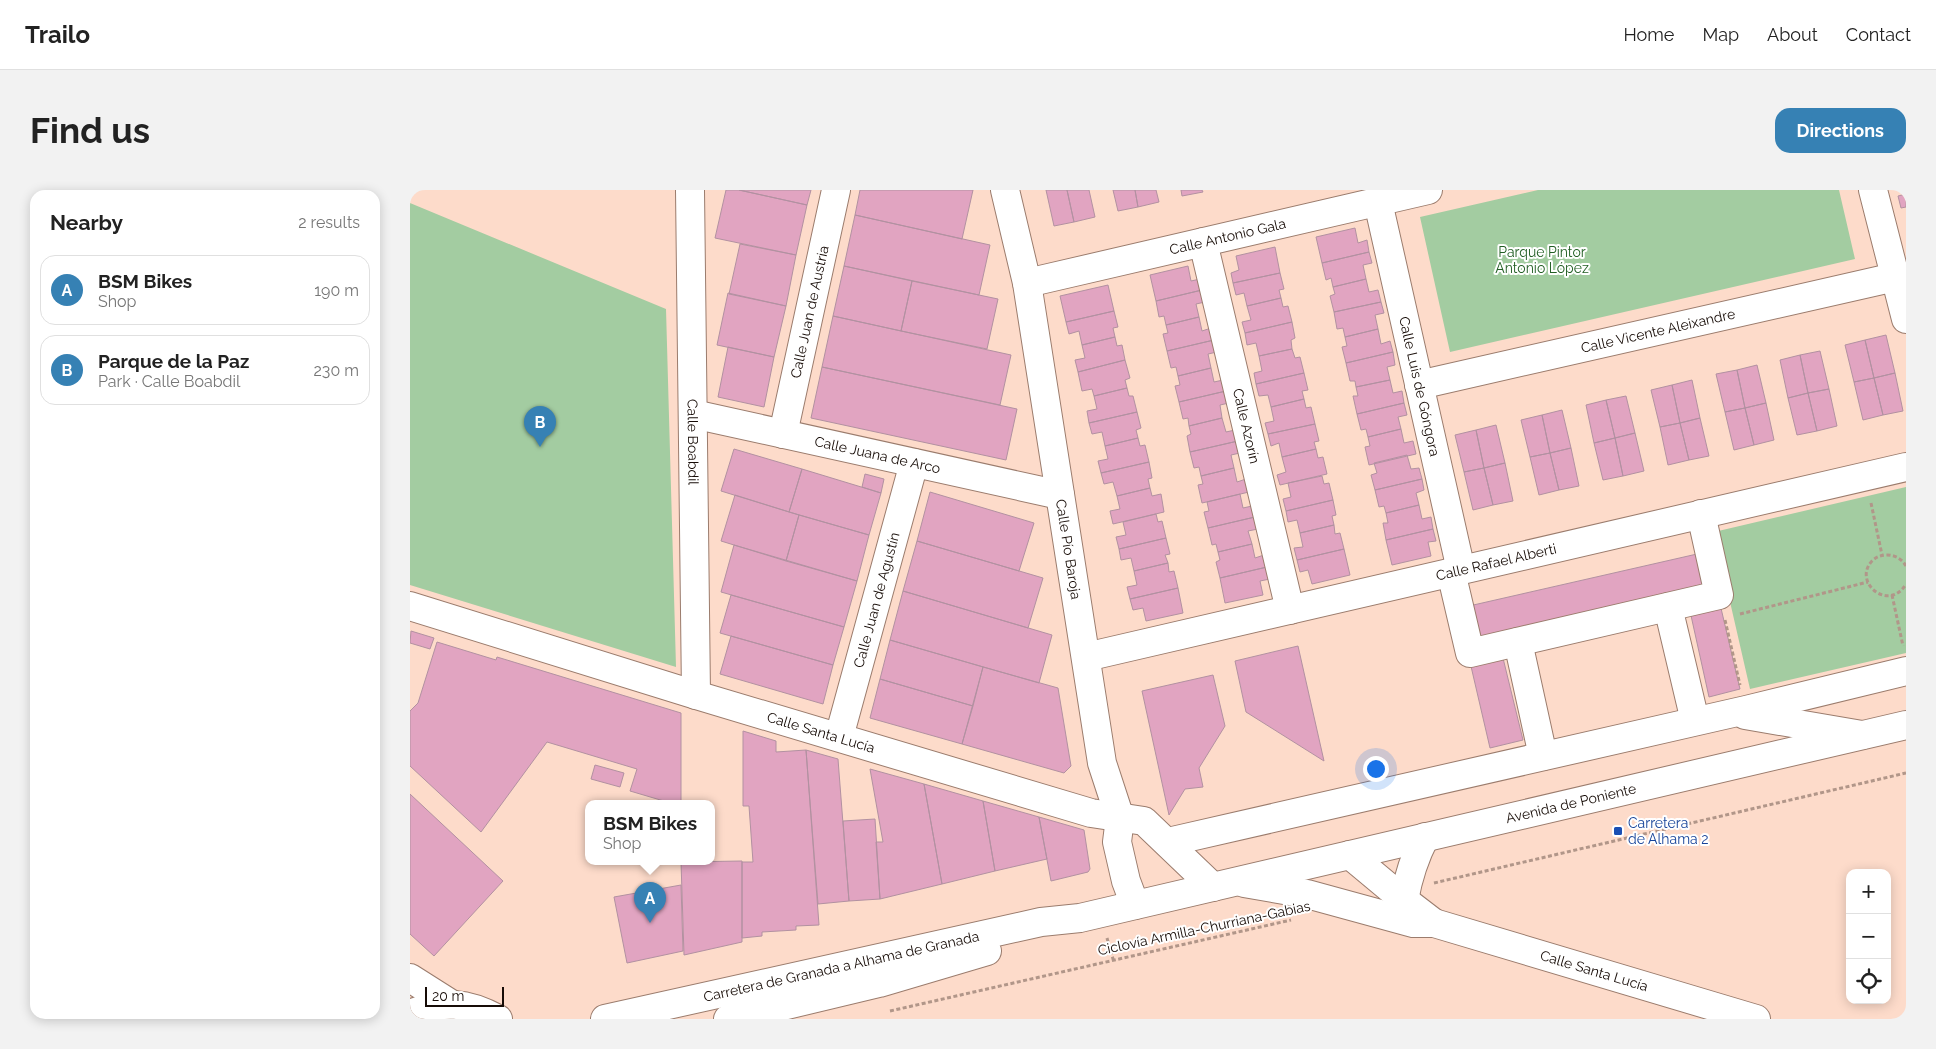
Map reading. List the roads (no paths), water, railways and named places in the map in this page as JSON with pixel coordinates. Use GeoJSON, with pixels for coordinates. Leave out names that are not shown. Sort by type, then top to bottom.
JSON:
{"type":"FeatureCollection","features":[{"type":"Feature","properties":{"kind":"street","name":"Calle Boabdil"},"geometry":{"type":"LineString","coordinates":[[690,190],[696,695]]}},
{"type":"Feature","properties":{"kind":"street","name":"Calle Juan de Austria"},"geometry":{"type":"LineString","coordinates":[[783,434],[836,190]]}},
{"type":"Feature","properties":{"kind":"street","name":"Calle Pío Baroja"},"geometry":{"type":"LineString","coordinates":[[1005,190],[1027,283],[1102,763],[1120,818],[1117,842],[1134,905]]}},
{"type":"Feature","properties":{"kind":"street","name":"Calle Antonio Gala"},"geometry":{"type":"LineString","coordinates":[[1027,283],[1428,190]]}},
{"type":"Feature","properties":{"kind":"street"},"geometry":{"type":"LineString","coordinates":[[1873,190],[1906,319]]}},
{"type":"Feature","properties":{"kind":"street","name":"Calle Luis de Góngora"},"geometry":{"type":"LineString","coordinates":[[1378,202],[1420,385],[1470,653],[1518,642]]}},
{"type":"Feature","properties":{"kind":"street","name":"Calle Azorín"},"geometry":{"type":"LineString","coordinates":[[1203,242],[1290,610]]}},
{"type":"Feature","properties":{"kind":"street","name":"Calle Vicente Aleixandre"},"geometry":{"type":"LineString","coordinates":[[1420,385],[1895,277]]}},
{"type":"Feature","properties":{"kind":"street","name":"Calle Juana de Arco"},"geometry":{"type":"LineString","coordinates":[[693,414],[1060,495]]}},
{"type":"Feature","properties":{"kind":"street","name":"Calle Juan de Agustín"},"geometry":{"type":"LineString","coordinates":[[839,736],[914,463]]}},
{"type":"Feature","properties":{"kind":"street","name":"Calle Rafael Alberti"},"geometry":{"type":"LineString","coordinates":[[1086,656],[1906,467]]}},
{"type":"Feature","properties":{"kind":"street"},"geometry":{"type":"LineString","coordinates":[[1543,756],[1518,642],[1668,607],[1722,606],[1701,514]]}},
{"type":"Feature","properties":{"kind":"street","name":"Calle Santa Lucía"},"geometry":{"type":"LineString","coordinates":[[410,606],[696,695],[1090,812],[1144,821],[1168,842],[1224,884],[1307,894],[1414,923],[1434,923],[1756,1019]]}},
{"type":"Feature","properties":{"kind":"street"},"geometry":{"type":"LineString","coordinates":[[1668,607],[1695,721]]}},
{"type":"Feature","properties":{"kind":"street"},"geometry":{"type":"LineString","coordinates":[[1168,842],[1739,711],[1905,661]]}},
{"type":"Feature","properties":{"kind":"street"},"geometry":{"type":"LineString","coordinates":[[1739,711],[1862,735]]}},
{"type":"Feature","properties":{"kind":"street","name":"Avenida de Poniente"},"geometry":{"type":"LineString","coordinates":[[1224,884],[1906,725]]}},
{"type":"Feature","properties":{"kind":"street"},"geometry":{"type":"LineString","coordinates":[[1404,900],[1408,876],[1425,837]]}},
{"type":"Feature","properties":{"kind":"street","name":"Calle Santa Lucía"},"geometry":{"type":"LineString","coordinates":[[1350,855],[1434,923]]}},
{"type":"Feature","properties":{"kind":"street","name":"Carretera de Granada a Alhama de Granada"},"geometry":{"type":"LineString","coordinates":[[605,1019],[1041,922],[1080,918],[1224,884]]}},
{"type":"Feature","properties":{"kind":"street","name":"Carretera de Granada a Alhama de Granada"},"geometry":{"type":"LineString","coordinates":[[728,1019],[888,980],[1044,935],[1080,918]]}},
{"type":"Feature","properties":{"kind":"street"},"geometry":{"type":"LineString","coordinates":[[410,978],[451,1004]]}},
{"type":"Feature","properties":{"kind":"street"},"geometry":{"type":"LineString","coordinates":[[410,1014],[424,1008],[451,1004],[480,1009],[498,1019]]}},
{"type":"Feature","properties":{"kind":"place","name":"Parque de la Paz"},"geometry":{"type":"Point","coordinates":[540,447]}},
{"type":"Feature","properties":{"kind":"place","name":"Carretera de Alhama 2"},"geometry":{"type":"Point","coordinates":[1618,831]}},
{"type":"Feature","properties":{"kind":"place","name":"BSM Bikes"},"geometry":{"type":"Point","coordinates":[650,923]}},
{"type":"Feature","properties":{"kind":"park label","name":"Parque Pintor Antonio López"},"geometry":{"type":"Point","coordinates":[1542,260]}}]}
